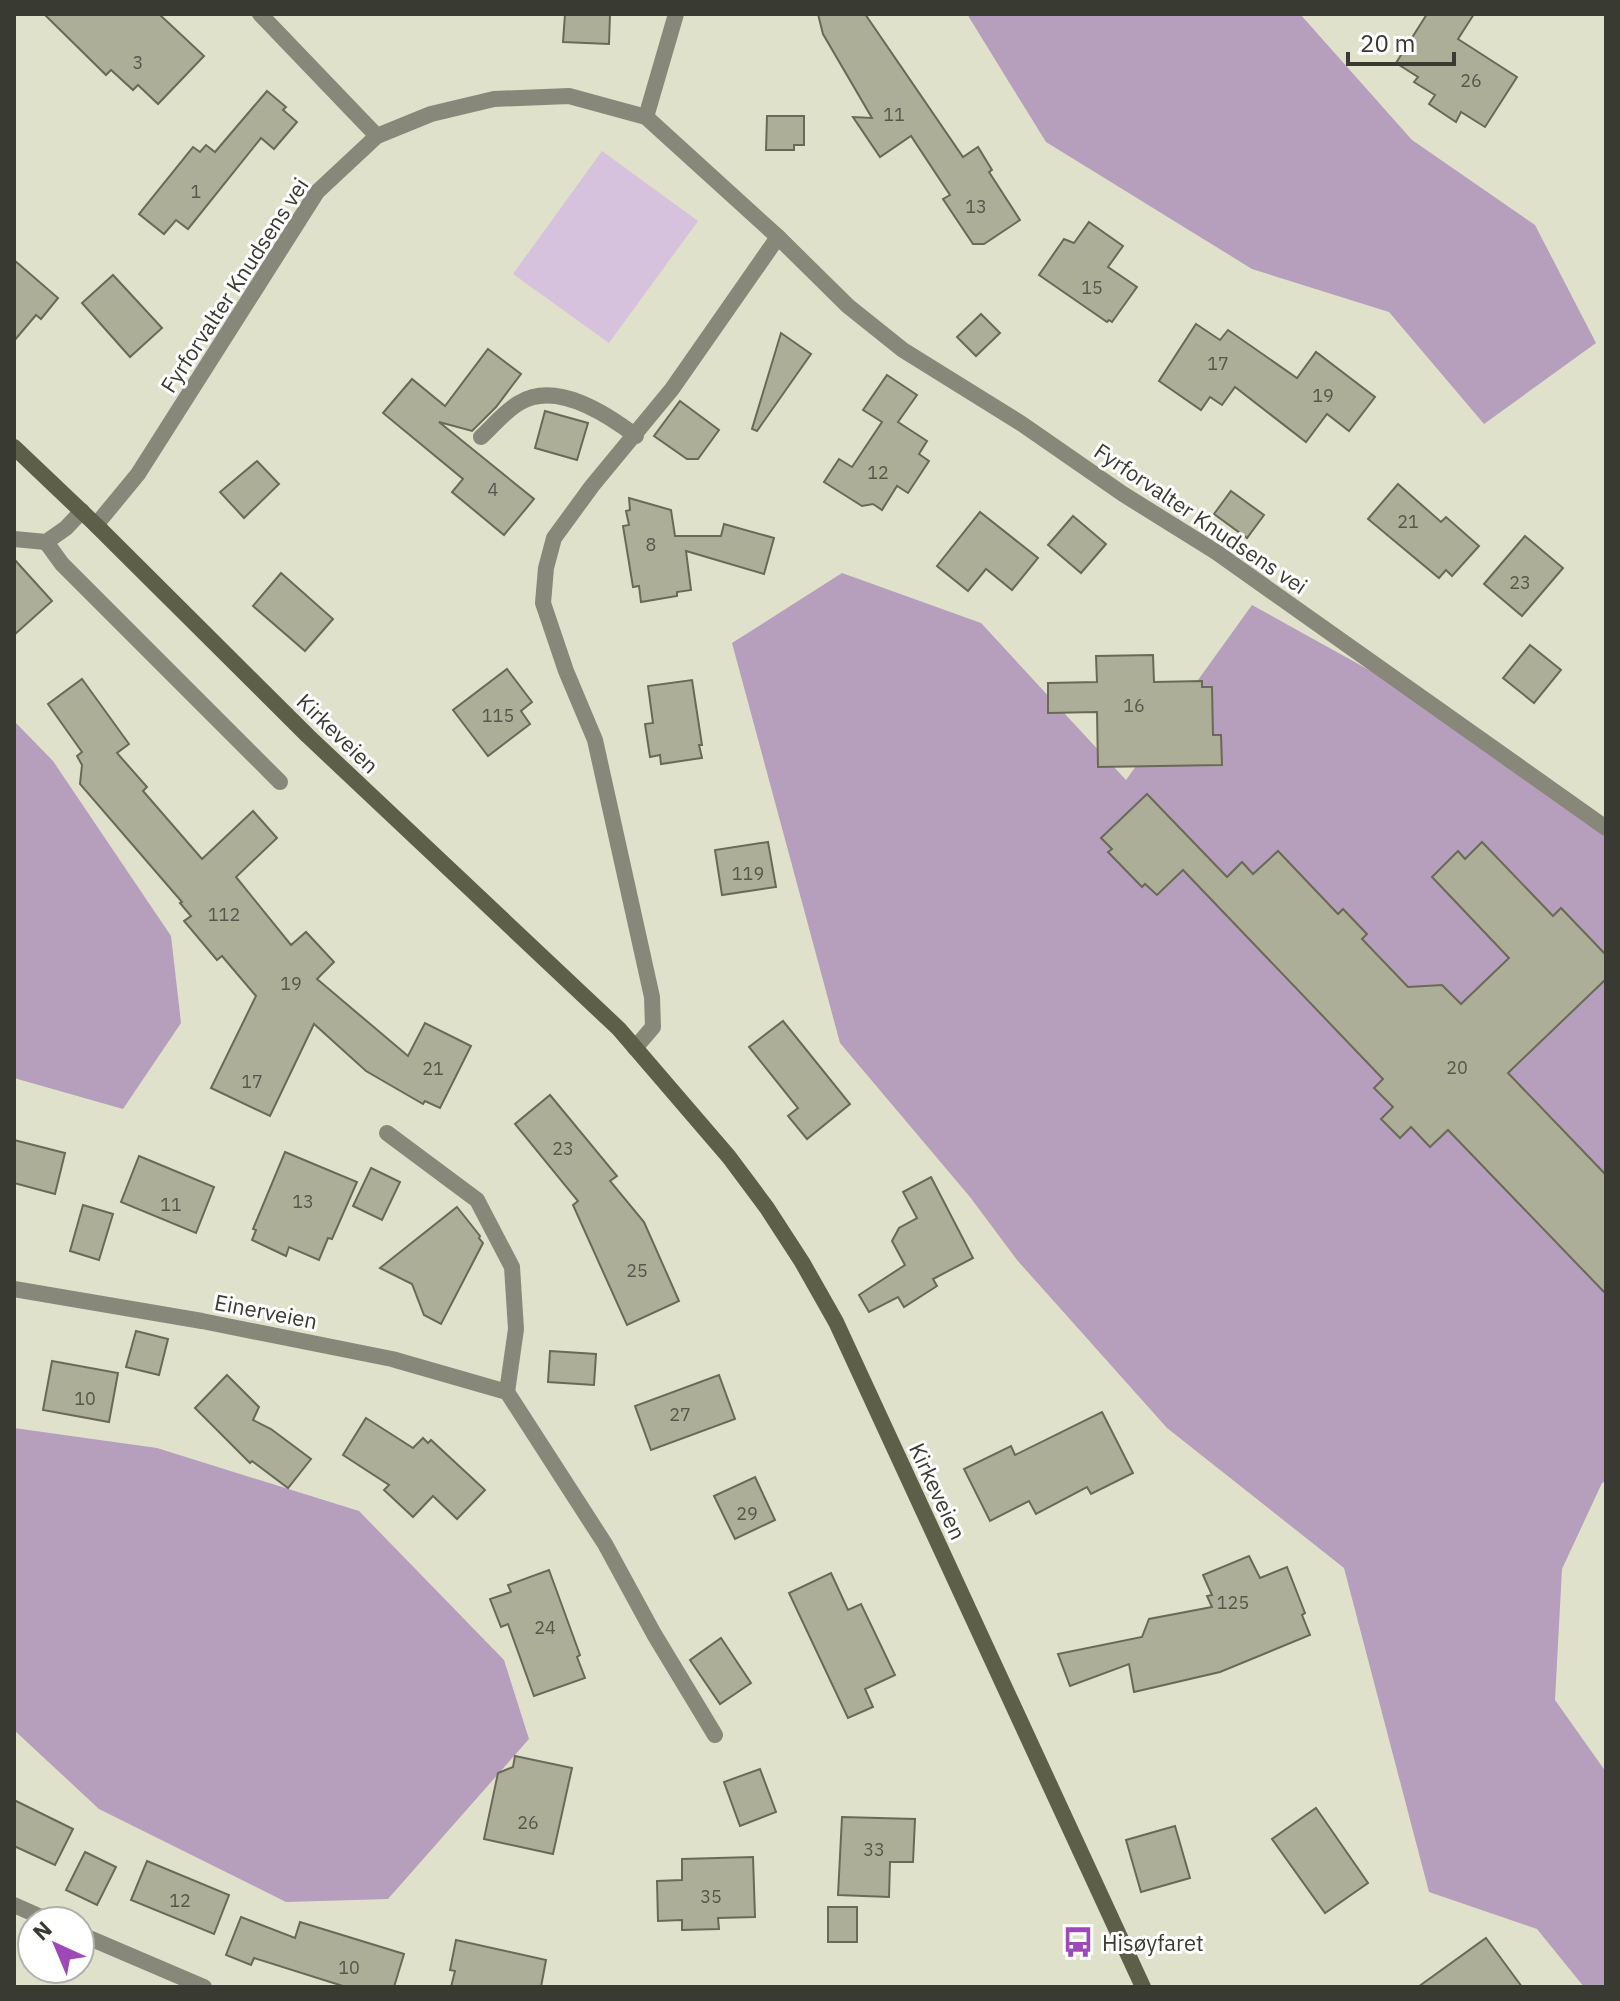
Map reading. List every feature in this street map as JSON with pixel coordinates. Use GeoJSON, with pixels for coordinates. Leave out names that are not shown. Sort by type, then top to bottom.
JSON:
{"type":"FeatureCollection","features":[{"type":"Feature","properties":{"kind":"main road","name":"Kirkeveien"},"geometry":{"type":"LineString","coordinates":[[14,447],[308,736],[619,1029],[729,1157],[767,1208],[836,1322],[1143,1987]]}},
{"type":"Feature","properties":{"kind":"street"},"geometry":{"type":"LineString","coordinates":[[260,14],[377,136]]}},
{"type":"Feature","properties":{"kind":"street"},"geometry":{"type":"LineString","coordinates":[[646,117],[676,14]]}},
{"type":"Feature","properties":{"kind":"street","name":"Fyrforvalter Knudsens vei"},"geometry":{"type":"LineString","coordinates":[[96,525],[138,474],[317,192],[377,136],[431,114],[494,99],[569,96],[646,117],[778,237],[848,306],[903,350],[1216,552],[1606,828]]}},
{"type":"Feature","properties":{"kind":"street"},"geometry":{"type":"LineString","coordinates":[[635,1048],[653,1027],[652,997],[595,740],[566,671],[543,603],[546,568],[554,538],[592,486],[672,389],[778,237]]}},
{"type":"Feature","properties":{"kind":"street"},"geometry":{"type":"LineString","coordinates":[[481,437],[520,402],[553,396],[584,402],[636,436]]}},
{"type":"Feature","properties":{"kind":"street"},"geometry":{"type":"LineString","coordinates":[[14,539],[46,542],[66,528],[82,511]]}},
{"type":"Feature","properties":{"kind":"street"},"geometry":{"type":"LineString","coordinates":[[46,542],[62,564],[280,782]]}},
{"type":"Feature","properties":{"kind":"street"},"geometry":{"type":"LineString","coordinates":[[387,1133],[477,1200],[512,1267],[516,1329],[507,1392],[605,1544],[654,1634],[715,1735]]}},
{"type":"Feature","properties":{"kind":"street","name":"Einerveien"},"geometry":{"type":"LineString","coordinates":[[14,1289],[202,1321],[392,1359],[507,1392]]}},
{"type":"Feature","properties":{"kind":"street"},"geometry":{"type":"LineString","coordinates":[[96,1941],[204,1987]]}},
{"type":"Feature","properties":{"kind":"shaded area"},"geometry":{"type":"Polygon","coordinates":[[[967,14],[1300,14],[1412,140],[1535,225],[1596,343],[1484,424],[1389,312],[1252,269],[1046,142],[967,14]]]}},
{"type":"Feature","properties":{"kind":"shaded area"},"geometry":{"type":"Polygon","coordinates":[[[602,151],[698,221],[609,343],[513,274],[602,151]]]}},
{"type":"Feature","properties":{"kind":"shaded area"},"geometry":{"type":"Polygon","coordinates":[[[842,573],[981,623],[1126,780],[1252,605],[1398,686],[1606,827],[1606,1481],[1602,1483],[1562,1569],[1555,1700],[1606,1772],[1606,1987],[1584,1987],[1537,1929],[1429,1892],[1344,1568],[1167,1428],[1017,1260],[970,1197],[840,1043],[732,643],[842,573]]]}},
{"type":"Feature","properties":{"kind":"shaded area"},"geometry":{"type":"Polygon","coordinates":[[[14,721],[53,761],[171,936],[181,1023],[123,1109],[14,1078],[14,721]]]}},
{"type":"Feature","properties":{"kind":"shaded area"},"geometry":{"type":"Polygon","coordinates":[[[14,1428],[157,1448],[359,1511],[504,1660],[529,1739],[388,1899],[286,1902],[99,1809],[14,1730],[14,1428]]]}},
{"type":"Feature","properties":{"kind":"building"},"geometry":{"type":"Polygon","coordinates":[[[44,14],[159,14],[204,56],[158,104],[138,85],[133,90],[111,70],[106,75],[44,14]]]}},
{"type":"Feature","properties":{"kind":"building"},"geometry":{"type":"Polygon","coordinates":[[[565,14],[610,14],[609,44],[563,42],[565,14]]]}},
{"type":"Feature","properties":{"kind":"building"},"geometry":{"type":"Polygon","coordinates":[[[818,14],[865,14],[963,157],[978,147],[992,170],[989,172],[1020,220],[984,244],[973,244],[943,199],[950,195],[911,136],[880,157],[853,117],[872,118],[823,34],[818,14]]]}},
{"type":"Feature","properties":{"kind":"building"},"geometry":{"type":"Polygon","coordinates":[[[1427,14],[1474,14],[1458,39],[1517,77],[1485,127],[1461,112],[1456,122],[1429,104],[1435,95],[1414,82],[1418,77],[1396,63],[1427,14]]]}},
{"type":"Feature","properties":{"kind":"building"},"geometry":{"type":"Polygon","coordinates":[[[267,91],[286,107],[283,110],[297,122],[274,149],[261,138],[188,229],[176,220],[164,234],[139,214],[193,147],[200,152],[206,145],[215,152],[267,91]]]}},
{"type":"Feature","properties":{"kind":"building"},"geometry":{"type":"Polygon","coordinates":[[[767,116],[804,116],[804,145],[794,145],[794,150],[766,150],[767,116]]]}},
{"type":"Feature","properties":{"kind":"building"},"geometry":{"type":"Polygon","coordinates":[[[1089,222],[1123,246],[1108,267],[1137,287],[1112,322],[1107,322],[1039,275],[1064,239],[1074,243],[1089,222]]]}},
{"type":"Feature","properties":{"kind":"building"},"geometry":{"type":"Polygon","coordinates":[[[14,260],[58,298],[41,319],[36,315],[14,341],[14,260]]]}},
{"type":"Feature","properties":{"kind":"building"},"geometry":{"type":"Polygon","coordinates":[[[113,275],[162,328],[130,357],[82,303],[113,275]]]}},
{"type":"Feature","properties":{"kind":"building"},"geometry":{"type":"Polygon","coordinates":[[[981,314],[1000,333],[976,356],[957,337],[981,314]]]}},
{"type":"Feature","properties":{"kind":"building"},"geometry":{"type":"Polygon","coordinates":[[[1196,324],[1220,340],[1228,330],[1297,378],[1316,352],[1375,397],[1349,431],[1327,414],[1306,442],[1235,387],[1222,405],[1210,397],[1201,410],[1159,381],[1196,324]]]}},
{"type":"Feature","properties":{"kind":"building"},"geometry":{"type":"Polygon","coordinates":[[[781,333],[811,354],[757,431],[752,429],[781,333]]]}},
{"type":"Feature","properties":{"kind":"building"},"geometry":{"type":"Polygon","coordinates":[[[488,349],[521,374],[496,407],[472,431],[439,422],[534,499],[504,535],[452,492],[463,479],[383,413],[412,379],[445,406],[488,349]]]}},
{"type":"Feature","properties":{"kind":"building"},"geometry":{"type":"Polygon","coordinates":[[[887,375],[917,395],[898,422],[927,441],[919,454],[929,461],[908,493],[897,486],[882,510],[873,504],[862,506],[824,482],[839,459],[852,467],[882,422],[863,410],[887,375]]]}},
{"type":"Feature","properties":{"kind":"building"},"geometry":{"type":"Polygon","coordinates":[[[680,401],[719,430],[698,459],[687,459],[654,436],[680,401]]]}},
{"type":"Feature","properties":{"kind":"building"},"geometry":{"type":"Polygon","coordinates":[[[545,411],[588,423],[577,460],[535,448],[545,411]]]}},
{"type":"Feature","properties":{"kind":"building"},"geometry":{"type":"Polygon","coordinates":[[[257,461],[279,484],[244,518],[220,492],[257,461]]]}},
{"type":"Feature","properties":{"kind":"building"},"geometry":{"type":"Polygon","coordinates":[[[1398,484],[1441,522],[1446,517],[1479,546],[1452,576],[1446,570],[1439,578],[1368,519],[1398,484]]]}},
{"type":"Feature","properties":{"kind":"building"},"geometry":{"type":"Polygon","coordinates":[[[1231,491],[1264,515],[1247,538],[1214,514],[1231,491]]]}},
{"type":"Feature","properties":{"kind":"building"},"geometry":{"type":"Polygon","coordinates":[[[629,498],[671,510],[675,536],[721,536],[724,524],[774,538],[764,574],[686,551],[691,590],[677,592],[677,596],[641,602],[639,586],[633,587],[623,526],[629,525],[626,511],[630,510],[629,498]]]}},
{"type":"Feature","properties":{"kind":"building"},"geometry":{"type":"Polygon","coordinates":[[[980,512],[1038,558],[1012,590],[986,569],[968,591],[937,566],[980,512]]]}},
{"type":"Feature","properties":{"kind":"building"},"geometry":{"type":"Polygon","coordinates":[[[1073,516],[1106,544],[1081,573],[1048,545],[1073,516]]]}},
{"type":"Feature","properties":{"kind":"building"},"geometry":{"type":"Polygon","coordinates":[[[1525,536],[1563,568],[1522,616],[1484,584],[1525,536]]]}},
{"type":"Feature","properties":{"kind":"building"},"geometry":{"type":"Polygon","coordinates":[[[14,559],[52,601],[14,635],[14,559]]]}},
{"type":"Feature","properties":{"kind":"building"},"geometry":{"type":"Polygon","coordinates":[[[281,573],[333,619],[305,651],[253,606],[281,573]]]}},
{"type":"Feature","properties":{"kind":"building"},"geometry":{"type":"Polygon","coordinates":[[[1530,645],[1561,670],[1534,703],[1503,678],[1530,645]]]}},
{"type":"Feature","properties":{"kind":"building"},"geometry":{"type":"Polygon","coordinates":[[[1153,655],[1154,682],[1202,681],[1202,687],[1212,687],[1213,735],[1221,735],[1222,765],[1098,767],[1097,712],[1048,713],[1048,683],[1097,682],[1096,656],[1153,655]]]}},
{"type":"Feature","properties":{"kind":"building"},"geometry":{"type":"Polygon","coordinates":[[[507,669],[532,702],[521,711],[530,724],[488,756],[453,710],[507,669]]]}},
{"type":"Feature","properties":{"kind":"building"},"geometry":{"type":"Polygon","coordinates":[[[82,679],[129,744],[117,753],[147,787],[143,791],[202,859],[253,811],[277,838],[236,877],[291,945],[306,932],[334,962],[317,979],[408,1056],[425,1023],[471,1046],[440,1108],[425,1101],[423,1104],[366,1071],[314,1024],[270,1116],[211,1088],[256,996],[222,956],[217,960],[184,921],[191,916],[182,902],[80,784],[82,765],[77,756],[82,752],[48,704],[82,679]]]}},
{"type":"Feature","properties":{"kind":"building"},"geometry":{"type":"Polygon","coordinates":[[[692,680],[702,758],[661,764],[660,755],[650,757],[645,724],[653,723],[648,686],[692,680]]]}},
{"type":"Feature","properties":{"kind":"building"},"geometry":{"type":"Polygon","coordinates":[[[1147,794],[1227,877],[1242,862],[1253,874],[1278,851],[1338,914],[1343,909],[1367,934],[1362,939],[1408,987],[1442,985],[1461,1004],[1509,958],[1432,877],[1458,851],[1465,859],[1482,842],[1553,916],[1561,908],[1606,955],[1606,979],[1508,1073],[1606,1175],[1606,1294],[1448,1130],[1430,1147],[1411,1127],[1400,1138],[1381,1119],[1393,1107],[1374,1088],[1383,1079],[1183,870],[1157,895],[1145,884],[1142,887],[1108,852],[1112,849],[1101,838],[1147,794]]]}},
{"type":"Feature","properties":{"kind":"building"},"geometry":{"type":"Polygon","coordinates":[[[768,842],[776,887],[722,895],[715,850],[768,842]]]}},
{"type":"Feature","properties":{"kind":"building"},"geometry":{"type":"Polygon","coordinates":[[[783,1021],[850,1104],[807,1139],[788,1116],[798,1108],[749,1047],[783,1021]]]}},
{"type":"Feature","properties":{"kind":"building"},"geometry":{"type":"Polygon","coordinates":[[[550,1095],[617,1176],[610,1181],[644,1222],[679,1301],[627,1325],[573,1205],[578,1201],[515,1124],[550,1095]]]}},
{"type":"Feature","properties":{"kind":"building"},"geometry":{"type":"Polygon","coordinates":[[[14,1140],[65,1153],[55,1194],[14,1183],[14,1140]]]}},
{"type":"Feature","properties":{"kind":"building"},"geometry":{"type":"Polygon","coordinates":[[[285,1152],[357,1182],[332,1239],[328,1238],[319,1260],[289,1247],[286,1256],[252,1240],[256,1230],[253,1229],[285,1152]]]}},
{"type":"Feature","properties":{"kind":"building"},"geometry":{"type":"Polygon","coordinates":[[[139,1156],[214,1187],[196,1233],[121,1202],[139,1156]]]}},
{"type":"Feature","properties":{"kind":"building"},"geometry":{"type":"Polygon","coordinates":[[[371,1168],[400,1182],[382,1220],[353,1206],[371,1168]]]}},
{"type":"Feature","properties":{"kind":"building"},"geometry":{"type":"Polygon","coordinates":[[[931,1177],[973,1258],[933,1279],[937,1286],[904,1307],[898,1297],[869,1312],[859,1295],[905,1265],[892,1241],[899,1228],[917,1218],[903,1192],[931,1177]]]}},
{"type":"Feature","properties":{"kind":"building"},"geometry":{"type":"Polygon","coordinates":[[[83,1205],[113,1214],[99,1260],[70,1251],[83,1205]]]}},
{"type":"Feature","properties":{"kind":"building"},"geometry":{"type":"Polygon","coordinates":[[[457,1207],[483,1243],[441,1324],[424,1315],[412,1284],[380,1268],[457,1207]]]}},
{"type":"Feature","properties":{"kind":"building"},"geometry":{"type":"Polygon","coordinates":[[[136,1331],[168,1339],[159,1375],[126,1367],[136,1331]]]}},
{"type":"Feature","properties":{"kind":"building"},"geometry":{"type":"Polygon","coordinates":[[[550,1351],[596,1354],[594,1385],[548,1382],[550,1351]]]}},
{"type":"Feature","properties":{"kind":"building"},"geometry":{"type":"Polygon","coordinates":[[[52,1361],[118,1373],[109,1422],[43,1410],[52,1361]]]}},
{"type":"Feature","properties":{"kind":"building"},"geometry":{"type":"Polygon","coordinates":[[[227,1375],[259,1407],[253,1420],[271,1429],[311,1459],[288,1488],[252,1461],[250,1463],[195,1408],[227,1375]]]}},
{"type":"Feature","properties":{"kind":"building"},"geometry":{"type":"Polygon","coordinates":[[[719,1375],[735,1419],[651,1450],[635,1406],[719,1375]]]}},
{"type":"Feature","properties":{"kind":"building"},"geometry":{"type":"Polygon","coordinates":[[[1102,1412],[1133,1473],[1091,1494],[1087,1487],[1036,1514],[1029,1501],[990,1521],[964,1469],[1011,1446],[1015,1455],[1102,1412]]]}},
{"type":"Feature","properties":{"kind":"building"},"geometry":{"type":"Polygon","coordinates":[[[366,1418],[413,1448],[423,1438],[428,1443],[431,1440],[485,1490],[457,1519],[433,1496],[413,1517],[384,1490],[389,1485],[343,1455],[366,1418]]]}},
{"type":"Feature","properties":{"kind":"building"},"geometry":{"type":"Polygon","coordinates":[[[755,1477],[775,1520],[735,1539],[714,1496],[755,1477]]]}},
{"type":"Feature","properties":{"kind":"building"},"geometry":{"type":"Polygon","coordinates":[[[1249,1556],[1260,1578],[1287,1567],[1310,1635],[1220,1672],[1134,1692],[1129,1664],[1070,1686],[1058,1654],[1142,1637],[1149,1619],[1212,1607],[1207,1596],[1212,1595],[1203,1575],[1249,1556]]]}},
{"type":"Feature","properties":{"kind":"building"},"geometry":{"type":"Polygon","coordinates":[[[549,1570],[580,1655],[577,1657],[585,1678],[534,1696],[508,1624],[501,1627],[490,1599],[511,1592],[508,1585],[549,1570]]]}},
{"type":"Feature","properties":{"kind":"building"},"geometry":{"type":"Polygon","coordinates":[[[831,1573],[848,1610],[861,1604],[895,1675],[865,1689],[873,1707],[848,1718],[789,1593],[831,1573]]]}},
{"type":"Feature","properties":{"kind":"building"},"geometry":{"type":"Polygon","coordinates":[[[721,1638],[751,1683],[720,1704],[690,1660],[721,1638]]]}},
{"type":"Feature","properties":{"kind":"building"},"geometry":{"type":"Polygon","coordinates":[[[515,1756],[572,1768],[553,1854],[484,1839],[498,1773],[513,1767],[515,1756]]]}},
{"type":"Feature","properties":{"kind":"building"},"geometry":{"type":"Polygon","coordinates":[[[760,1769],[776,1812],[740,1826],[724,1782],[760,1769]]]}},
{"type":"Feature","properties":{"kind":"building"},"geometry":{"type":"Polygon","coordinates":[[[14,1800],[73,1829],[55,1865],[14,1846],[14,1800]]]}},
{"type":"Feature","properties":{"kind":"building"},"geometry":{"type":"Polygon","coordinates":[[[1316,1808],[1368,1883],[1325,1913],[1272,1839],[1316,1808]]]}},
{"type":"Feature","properties":{"kind":"building"},"geometry":{"type":"Polygon","coordinates":[[[842,1817],[915,1819],[913,1862],[890,1862],[889,1897],[838,1895],[842,1817]]]}},
{"type":"Feature","properties":{"kind":"building"},"geometry":{"type":"Polygon","coordinates":[[[1175,1826],[1190,1878],[1141,1892],[1126,1840],[1175,1826]]]}},
{"type":"Feature","properties":{"kind":"building"},"geometry":{"type":"Polygon","coordinates":[[[85,1852],[116,1867],[97,1905],[66,1890],[85,1852]]]}},
{"type":"Feature","properties":{"kind":"building"},"geometry":{"type":"Polygon","coordinates":[[[753,1857],[755,1917],[718,1918],[719,1929],[682,1930],[682,1920],[658,1921],[657,1881],[682,1880],[682,1859],[753,1857]]]}},
{"type":"Feature","properties":{"kind":"building"},"geometry":{"type":"Polygon","coordinates":[[[147,1861],[229,1895],[214,1934],[131,1900],[147,1861]]]}},
{"type":"Feature","properties":{"kind":"building"},"geometry":{"type":"Polygon","coordinates":[[[828,1907],[857,1907],[857,1942],[828,1942],[828,1907]]]}},
{"type":"Feature","properties":{"kind":"building"},"geometry":{"type":"Polygon","coordinates":[[[241,1917],[295,1938],[300,1922],[404,1954],[394,1987],[346,1987],[254,1958],[251,1965],[226,1955],[241,1917]]]}},
{"type":"Feature","properties":{"kind":"building"},"geometry":{"type":"Polygon","coordinates":[[[1486,1938],[1522,1987],[1418,1987],[1486,1938]]]}},
{"type":"Feature","properties":{"kind":"building"},"geometry":{"type":"Polygon","coordinates":[[[456,1940],[546,1960],[541,1987],[451,1987],[455,1971],[450,1970],[456,1940]]]}},
{"type":"Feature","properties":{"kind":"place","name":"Hisøyfaret"},"geometry":{"type":"Point","coordinates":[1078,1942]}}]}
